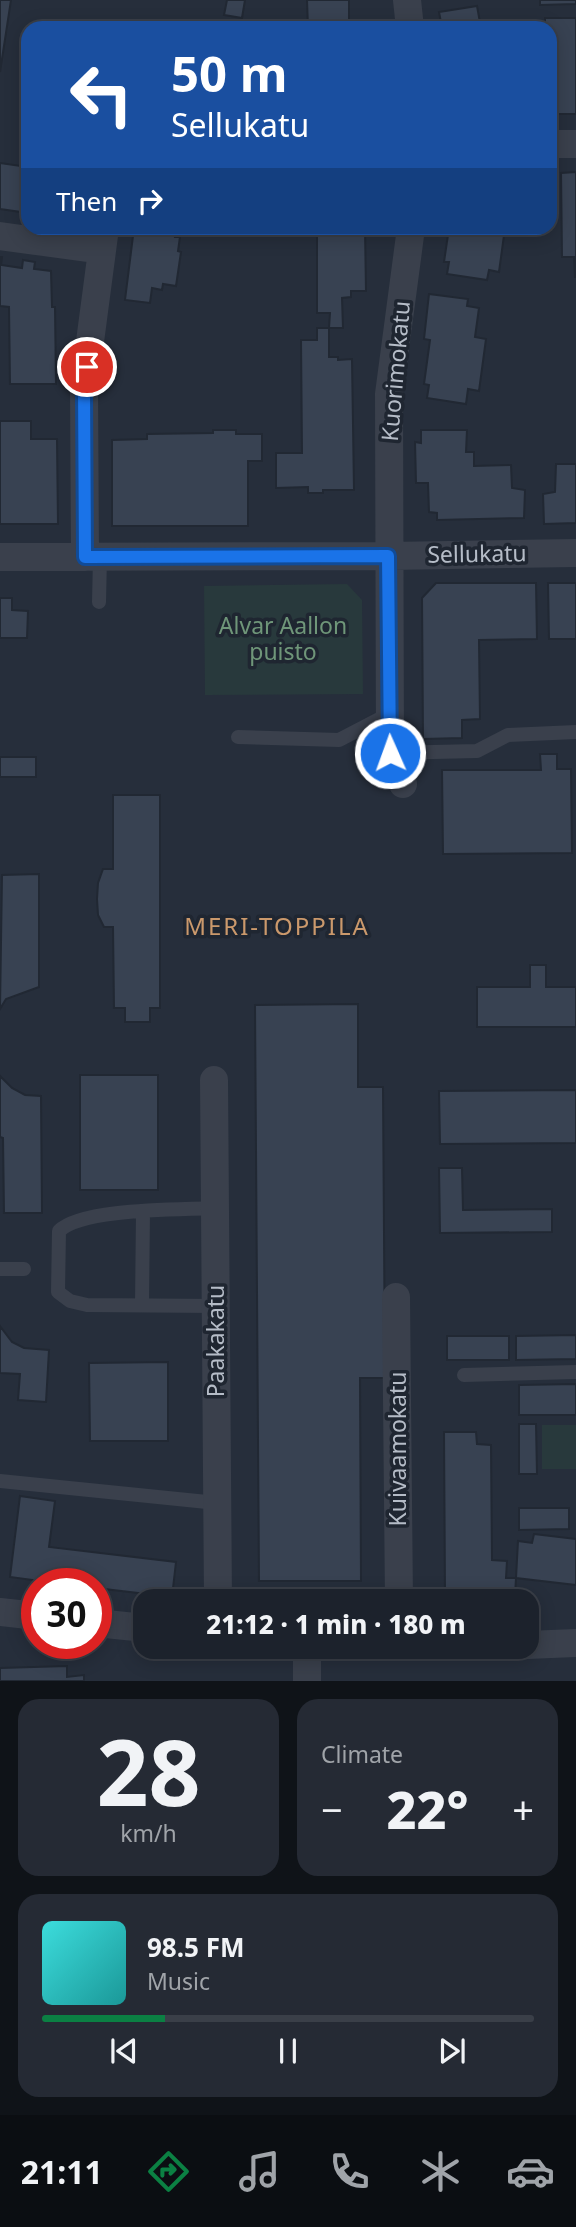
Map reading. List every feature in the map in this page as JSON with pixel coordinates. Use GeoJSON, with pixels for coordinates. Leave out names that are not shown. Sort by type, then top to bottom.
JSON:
{"type":"FeatureCollection","features":[{"type":"Feature","properties":{"kind":"street"},"geometry":{"type":"LineString","coordinates":[[407,0],[409,21]]}},
{"type":"Feature","properties":{"kind":"street"},"geometry":{"type":"LineString","coordinates":[[557,144],[576,144]]}},
{"type":"Feature","properties":{"kind":"street","name":"Kuorimokatu"},"geometry":{"type":"LineString","coordinates":[[390,753],[389,394],[410,235]]}},
{"type":"Feature","properties":{"kind":"street"},"geometry":{"type":"LineString","coordinates":[[0,236],[104,239],[84,387],[93,557]]}},
{"type":"Feature","properties":{"kind":"street","name":"Sellukatu"},"geometry":{"type":"LineString","coordinates":[[0,557],[576,553]]}},
{"type":"Feature","properties":{"kind":"street"},"geometry":{"type":"LineString","coordinates":[[390,753],[404,784]]}},
{"type":"Feature","properties":{"kind":"street","name":"Paakakatu"},"geometry":{"type":"LineString","coordinates":[[214,1080],[218,1589]]}},
{"type":"Feature","properties":{"kind":"street","name":"Kuivaamokatu"},"geometry":{"type":"LineString","coordinates":[[396,1297],[399,1589]]}},
{"type":"Feature","properties":{"kind":"street"},"geometry":{"type":"LineString","coordinates":[[0,1612],[21,1614]]}},
{"type":"Feature","properties":{"kind":"street"},"geometry":{"type":"LineString","coordinates":[[112,1625],[133,1627]]}},
{"type":"Feature","properties":{"kind":"street"},"geometry":{"type":"LineString","coordinates":[[539,1644],[576,1643]]}},
{"type":"Feature","properties":{"kind":"street"},"geometry":{"type":"LineString","coordinates":[[307,1659],[307,1681]]}},
{"type":"Feature","properties":{"kind":"lane"},"geometry":{"type":"LineString","coordinates":[[93,557],[99,602]]}},
{"type":"Feature","properties":{"kind":"lane"},"geometry":{"type":"LineString","coordinates":[[238,737],[339,740],[388,714]]}},
{"type":"Feature","properties":{"kind":"lane"},"geometry":{"type":"LineString","coordinates":[[390,753],[477,751],[509,735],[576,732]]}},
{"type":"Feature","properties":{"kind":"lane"},"geometry":{"type":"LineString","coordinates":[[215,1208],[87,1217],[66,1224],[59,1231],[58,1292],[69,1301],[88,1305],[216,1306]]}},
{"type":"Feature","properties":{"kind":"lane"},"geometry":{"type":"LineString","coordinates":[[142,1305],[144,1212]]}},
{"type":"Feature","properties":{"kind":"lane"},"geometry":{"type":"LineString","coordinates":[[0,1269],[24,1269]]}},
{"type":"Feature","properties":{"kind":"lane"},"geometry":{"type":"LineString","coordinates":[[464,1375],[576,1372]]}},
{"type":"Feature","properties":{"kind":"lane"},"geometry":{"type":"LineString","coordinates":[[0,1481],[217,1503]]}},
{"type":"Feature","properties":{"kind":"green space","name":"Alvar Aallon puisto"},"geometry":{"type":"Polygon","coordinates":[[[347,584],[362,600],[363,694],[205,695],[204,586],[347,584]]]}},
{"type":"Feature","properties":{"kind":"green space"},"geometry":{"type":"Polygon","coordinates":[[[542,1425],[576,1425],[576,1469],[542,1469],[542,1425]]]}},
{"type":"Feature","properties":{"kind":"building"},"geometry":{"type":"Polygon","coordinates":[[[0,0],[11,0],[0,72],[0,0]]]}},
{"type":"Feature","properties":{"kind":"building"},"geometry":{"type":"Polygon","coordinates":[[[227,0],[245,0],[242,18],[224,15],[227,0]]]}},
{"type":"Feature","properties":{"kind":"building"},"geometry":{"type":"Polygon","coordinates":[[[307,0],[349,0],[349,21],[308,21],[307,0]]]}},
{"type":"Feature","properties":{"kind":"building"},"geometry":{"type":"Polygon","coordinates":[[[540,0],[576,0],[576,4],[540,5],[540,0]]]}},
{"type":"Feature","properties":{"kind":"building"},"geometry":{"type":"Polygon","coordinates":[[[477,6],[480,21],[441,21],[439,12],[477,6]]]}},
{"type":"Feature","properties":{"kind":"building"},"geometry":{"type":"Polygon","coordinates":[[[545,18],[576,18],[576,114],[557,114],[557,21],[545,21],[545,18]]]}},
{"type":"Feature","properties":{"kind":"building"},"geometry":{"type":"Polygon","coordinates":[[[0,163],[21,166],[21,212],[0,209],[0,163]]]}},
{"type":"Feature","properties":{"kind":"building"},"geometry":{"type":"Polygon","coordinates":[[[576,172],[575,277],[574,257],[562,257],[561,173],[576,172]]]}},
{"type":"Feature","properties":{"kind":"building"},"geometry":{"type":"Polygon","coordinates":[[[133,235],[180,237],[178,251],[181,252],[176,286],[163,284],[162,290],[152,288],[150,303],[125,300],[133,235]]]}},
{"type":"Feature","properties":{"kind":"building"},"geometry":{"type":"Polygon","coordinates":[[[317,235],[365,235],[366,291],[351,291],[351,297],[342,298],[343,328],[329,328],[330,313],[317,313],[317,235]]]}},
{"type":"Feature","properties":{"kind":"building"},"geometry":{"type":"Polygon","coordinates":[[[448,235],[504,235],[499,272],[489,270],[487,280],[447,274],[449,262],[444,262],[448,235]]]}},
{"type":"Feature","properties":{"kind":"building"},"geometry":{"type":"Polygon","coordinates":[[[0,257],[1,265],[22,268],[23,260],[35,262],[34,269],[51,271],[52,307],[55,307],[56,384],[10,384],[9,307],[0,306],[0,257]]]}},
{"type":"Feature","properties":{"kind":"building"},"geometry":{"type":"Polygon","coordinates":[[[429,294],[468,299],[467,306],[479,308],[475,337],[486,339],[479,391],[468,389],[466,404],[427,398],[429,385],[424,384],[430,340],[424,339],[429,294]]]}},
{"type":"Feature","properties":{"kind":"building"},"geometry":{"type":"Polygon","coordinates":[[[317,328],[329,328],[329,357],[338,357],[338,360],[352,359],[354,490],[308,493],[308,487],[276,488],[276,453],[302,453],[301,340],[317,340],[317,328]]]}},
{"type":"Feature","properties":{"kind":"building"},"geometry":{"type":"Polygon","coordinates":[[[0,421],[31,421],[31,439],[57,439],[58,524],[0,524],[0,421]]]}},
{"type":"Feature","properties":{"kind":"building"},"geometry":{"type":"Polygon","coordinates":[[[213,430],[236,430],[236,434],[262,434],[262,461],[248,461],[248,526],[112,526],[112,440],[147,439],[147,434],[213,433],[213,430]]]}},
{"type":"Feature","properties":{"kind":"building"},"geometry":{"type":"Polygon","coordinates":[[[421,430],[467,430],[466,452],[474,452],[474,466],[511,465],[512,488],[525,490],[524,518],[437,520],[437,513],[429,512],[428,483],[416,483],[415,442],[421,443],[421,430]]]}},
{"type":"Feature","properties":{"kind":"building"},"geometry":{"type":"Polygon","coordinates":[[[556,464],[576,464],[576,523],[544,524],[543,494],[555,492],[556,464]]]}},
{"type":"Feature","properties":{"kind":"building"},"geometry":{"type":"Polygon","coordinates":[[[436,583],[536,583],[537,639],[479,640],[480,719],[462,720],[462,738],[423,739],[422,598],[436,583]]]}},
{"type":"Feature","properties":{"kind":"building"},"geometry":{"type":"Polygon","coordinates":[[[548,583],[576,583],[576,639],[549,639],[548,583]]]}},
{"type":"Feature","properties":{"kind":"building"},"geometry":{"type":"Polygon","coordinates":[[[0,598],[12,598],[12,610],[28,611],[27,638],[0,638],[0,598]]]}},
{"type":"Feature","properties":{"kind":"building"},"geometry":{"type":"Polygon","coordinates":[[[540,754],[557,754],[557,769],[571,769],[572,853],[443,854],[442,770],[541,770],[540,754]]]}},
{"type":"Feature","properties":{"kind":"building"},"geometry":{"type":"Polygon","coordinates":[[[0,757],[36,757],[36,777],[0,777],[0,757]]]}},
{"type":"Feature","properties":{"kind":"building"},"geometry":{"type":"Polygon","coordinates":[[[113,795],[160,795],[160,1008],[150,1008],[150,1022],[125,1022],[125,1008],[114,1008],[113,927],[104,927],[98,915],[98,883],[103,869],[113,869],[113,795]]]}},
{"type":"Feature","properties":{"kind":"building"},"geometry":{"type":"Polygon","coordinates":[[[39,874],[39,987],[6,999],[0,1009],[2,875],[39,874]]]}},
{"type":"Feature","properties":{"kind":"building"},"geometry":{"type":"Polygon","coordinates":[[[530,965],[546,965],[546,987],[576,987],[576,1027],[477,1027],[477,987],[530,987],[530,965]]]}},
{"type":"Feature","properties":{"kind":"building"},"geometry":{"type":"Polygon","coordinates":[[[358,1004],[358,1087],[383,1087],[385,1378],[360,1378],[361,1581],[259,1581],[255,1005],[358,1004]]]}},
{"type":"Feature","properties":{"kind":"building"},"geometry":{"type":"Polygon","coordinates":[[[80,1075],[158,1075],[158,1190],[80,1190],[80,1075]]]}},
{"type":"Feature","properties":{"kind":"building"},"geometry":{"type":"Polygon","coordinates":[[[0,1076],[12,1088],[25,1095],[41,1096],[42,1213],[4,1213],[0,1076]]]}},
{"type":"Feature","properties":{"kind":"building"},"geometry":{"type":"Polygon","coordinates":[[[576,1090],[576,1143],[440,1144],[439,1091],[576,1090]]]}},
{"type":"Feature","properties":{"kind":"building"},"geometry":{"type":"Polygon","coordinates":[[[439,1168],[462,1168],[463,1210],[552,1209],[552,1232],[440,1233],[439,1168]]]}},
{"type":"Feature","properties":{"kind":"building"},"geometry":{"type":"Polygon","coordinates":[[[0,1326],[12,1342],[24,1348],[49,1350],[46,1402],[18,1400],[20,1374],[0,1373],[0,1326]]]}},
{"type":"Feature","properties":{"kind":"building"},"geometry":{"type":"Polygon","coordinates":[[[576,1335],[576,1359],[516,1360],[516,1336],[576,1335]]]}},
{"type":"Feature","properties":{"kind":"building"},"geometry":{"type":"Polygon","coordinates":[[[447,1336],[509,1336],[509,1360],[447,1360],[447,1336]]]}},
{"type":"Feature","properties":{"kind":"building"},"geometry":{"type":"Polygon","coordinates":[[[168,1362],[168,1441],[90,1441],[89,1363],[168,1362]]]}},
{"type":"Feature","properties":{"kind":"building"},"geometry":{"type":"Polygon","coordinates":[[[576,1384],[576,1415],[519,1415],[519,1385],[576,1384]]]}},
{"type":"Feature","properties":{"kind":"building"},"geometry":{"type":"Polygon","coordinates":[[[519,1424],[536,1424],[537,1474],[519,1474],[519,1424]]]}},
{"type":"Feature","properties":{"kind":"building"},"geometry":{"type":"Polygon","coordinates":[[[444,1432],[476,1432],[477,1444],[491,1445],[492,1560],[507,1561],[506,1578],[516,1578],[515,1589],[445,1589],[444,1432]]]}},
{"type":"Feature","properties":{"kind":"building"},"geometry":{"type":"Polygon","coordinates":[[[20,1496],[55,1501],[49,1547],[176,1562],[173,1589],[133,1589],[133,1592],[112,1590],[112,1568],[21,1568],[21,1578],[10,1577],[20,1496]]]}},
{"type":"Feature","properties":{"kind":"building"},"geometry":{"type":"Polygon","coordinates":[[[519,1508],[569,1508],[569,1529],[519,1530],[519,1508]]]}},
{"type":"Feature","properties":{"kind":"building"},"geometry":{"type":"Polygon","coordinates":[[[534,1534],[576,1539],[576,1585],[516,1578],[518,1541],[532,1543],[534,1534]]]}},
{"type":"Feature","properties":{"kind":"building"},"geometry":{"type":"Polygon","coordinates":[[[67,1666],[67,1677],[84,1675],[84,1681],[0,1681],[0,1668],[67,1666]]]}},
{"type":"Feature","properties":{"kind":"district","name":"MERI-TOPPILA"},"geometry":{"type":"Point","coordinates":[277,927]}},
{"type":"Feature","properties":{"kind":"route"},"geometry":{"type":"LineString","coordinates":[[87,367],[84,387],[85,557],[388,556],[390,753]]}}]}
